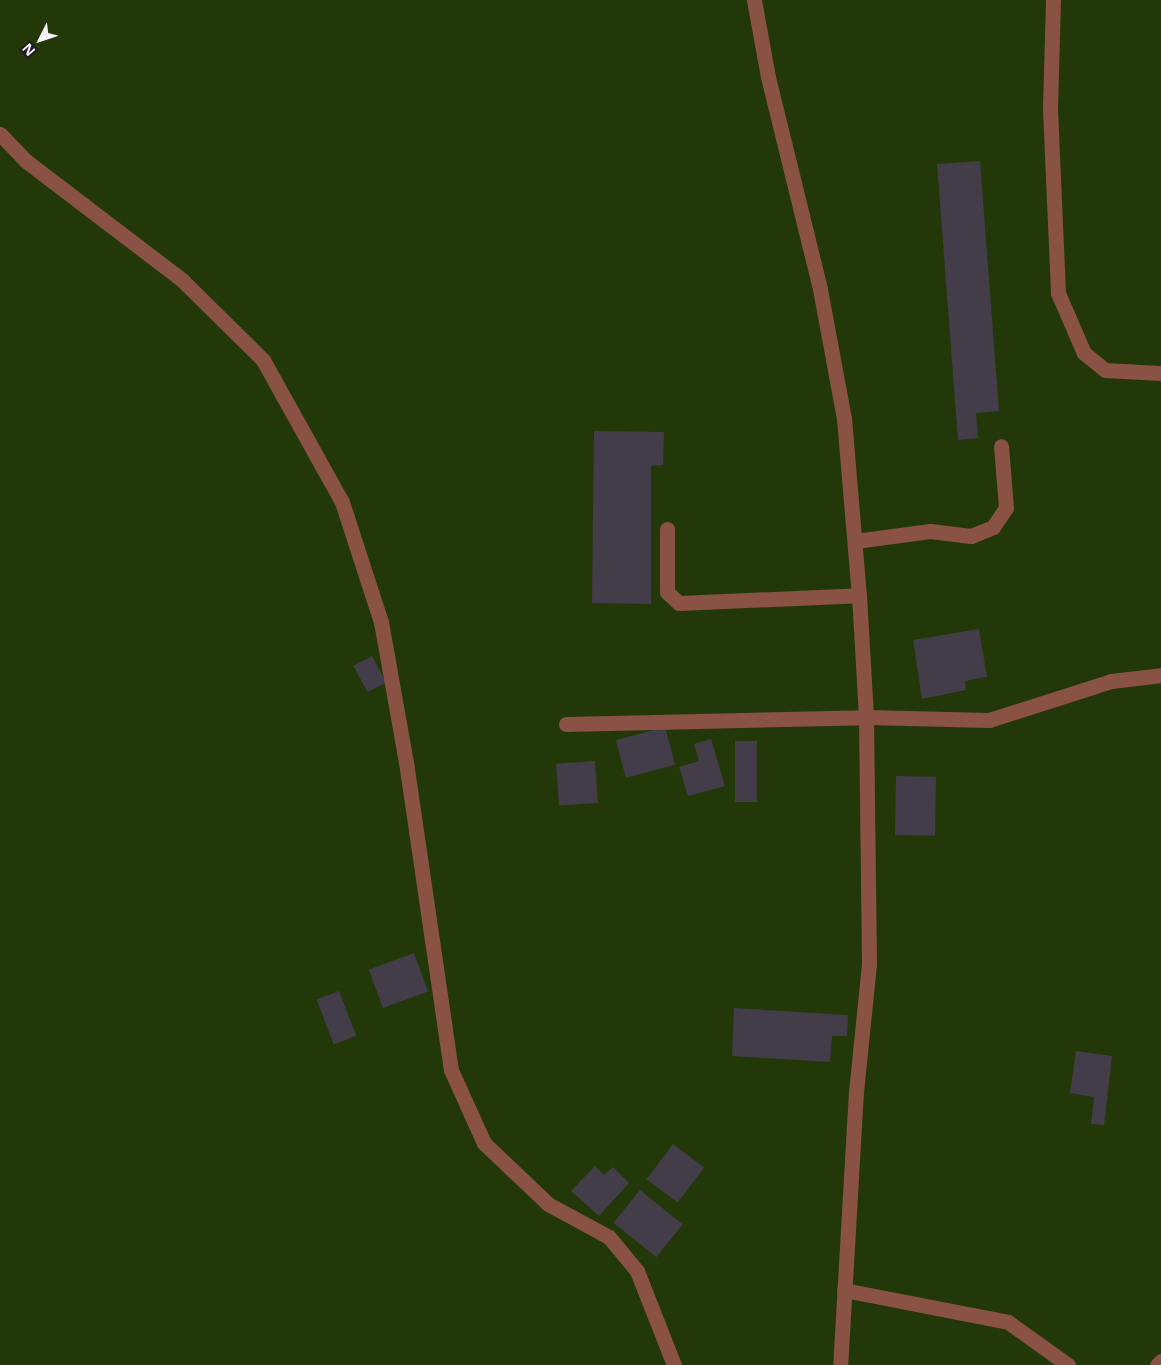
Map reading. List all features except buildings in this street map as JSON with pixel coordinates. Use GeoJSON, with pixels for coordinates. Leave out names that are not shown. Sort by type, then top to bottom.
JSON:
{"type":"FeatureCollection","features":[{"type":"Feature","properties":{"kind":"street"},"geometry":{"type":"LineString","coordinates":[[754,0],[768,77],[822,298],[844,418],[859,595],[866,717],[869,964],[856,1091],[840,1365]]}},
{"type":"Feature","properties":{"kind":"street"},"geometry":{"type":"LineString","coordinates":[[1053,0],[1050,109],[1058,293],[1084,353],[1104,370],[1161,373]]}},
{"type":"Feature","properties":{"kind":"street"},"geometry":{"type":"LineString","coordinates":[[0,134],[26,162],[182,280],[263,360],[342,502],[381,622],[406,762],[451,1070],[484,1143],[548,1204],[608,1237],[637,1271],[674,1365]]}},
{"type":"Feature","properties":{"kind":"street"},"geometry":{"type":"LineString","coordinates":[[855,541],[930,531],[971,536],[993,527],[1006,508],[1001,446]]}},
{"type":"Feature","properties":{"kind":"street"},"geometry":{"type":"LineString","coordinates":[[667,529],[667,592],[678,603],[859,595]]}},
{"type":"Feature","properties":{"kind":"street"},"geometry":{"type":"LineString","coordinates":[[566,724],[866,717],[989,720],[1111,681],[1161,675]]}},
{"type":"Feature","properties":{"kind":"street"},"geometry":{"type":"LineString","coordinates":[[844,1290],[1008,1322],[1068,1365]]}},
{"type":"Feature","properties":{"kind":"street"},"geometry":{"type":"LineString","coordinates":[[1157,1365],[1161,1361]]}},
{"type":"Feature","properties":{"kind":"green space"},"geometry":{"type":"Polygon","coordinates":[[[0,0],[1161,0],[1161,1365],[0,1365],[0,0]]]}}]}
